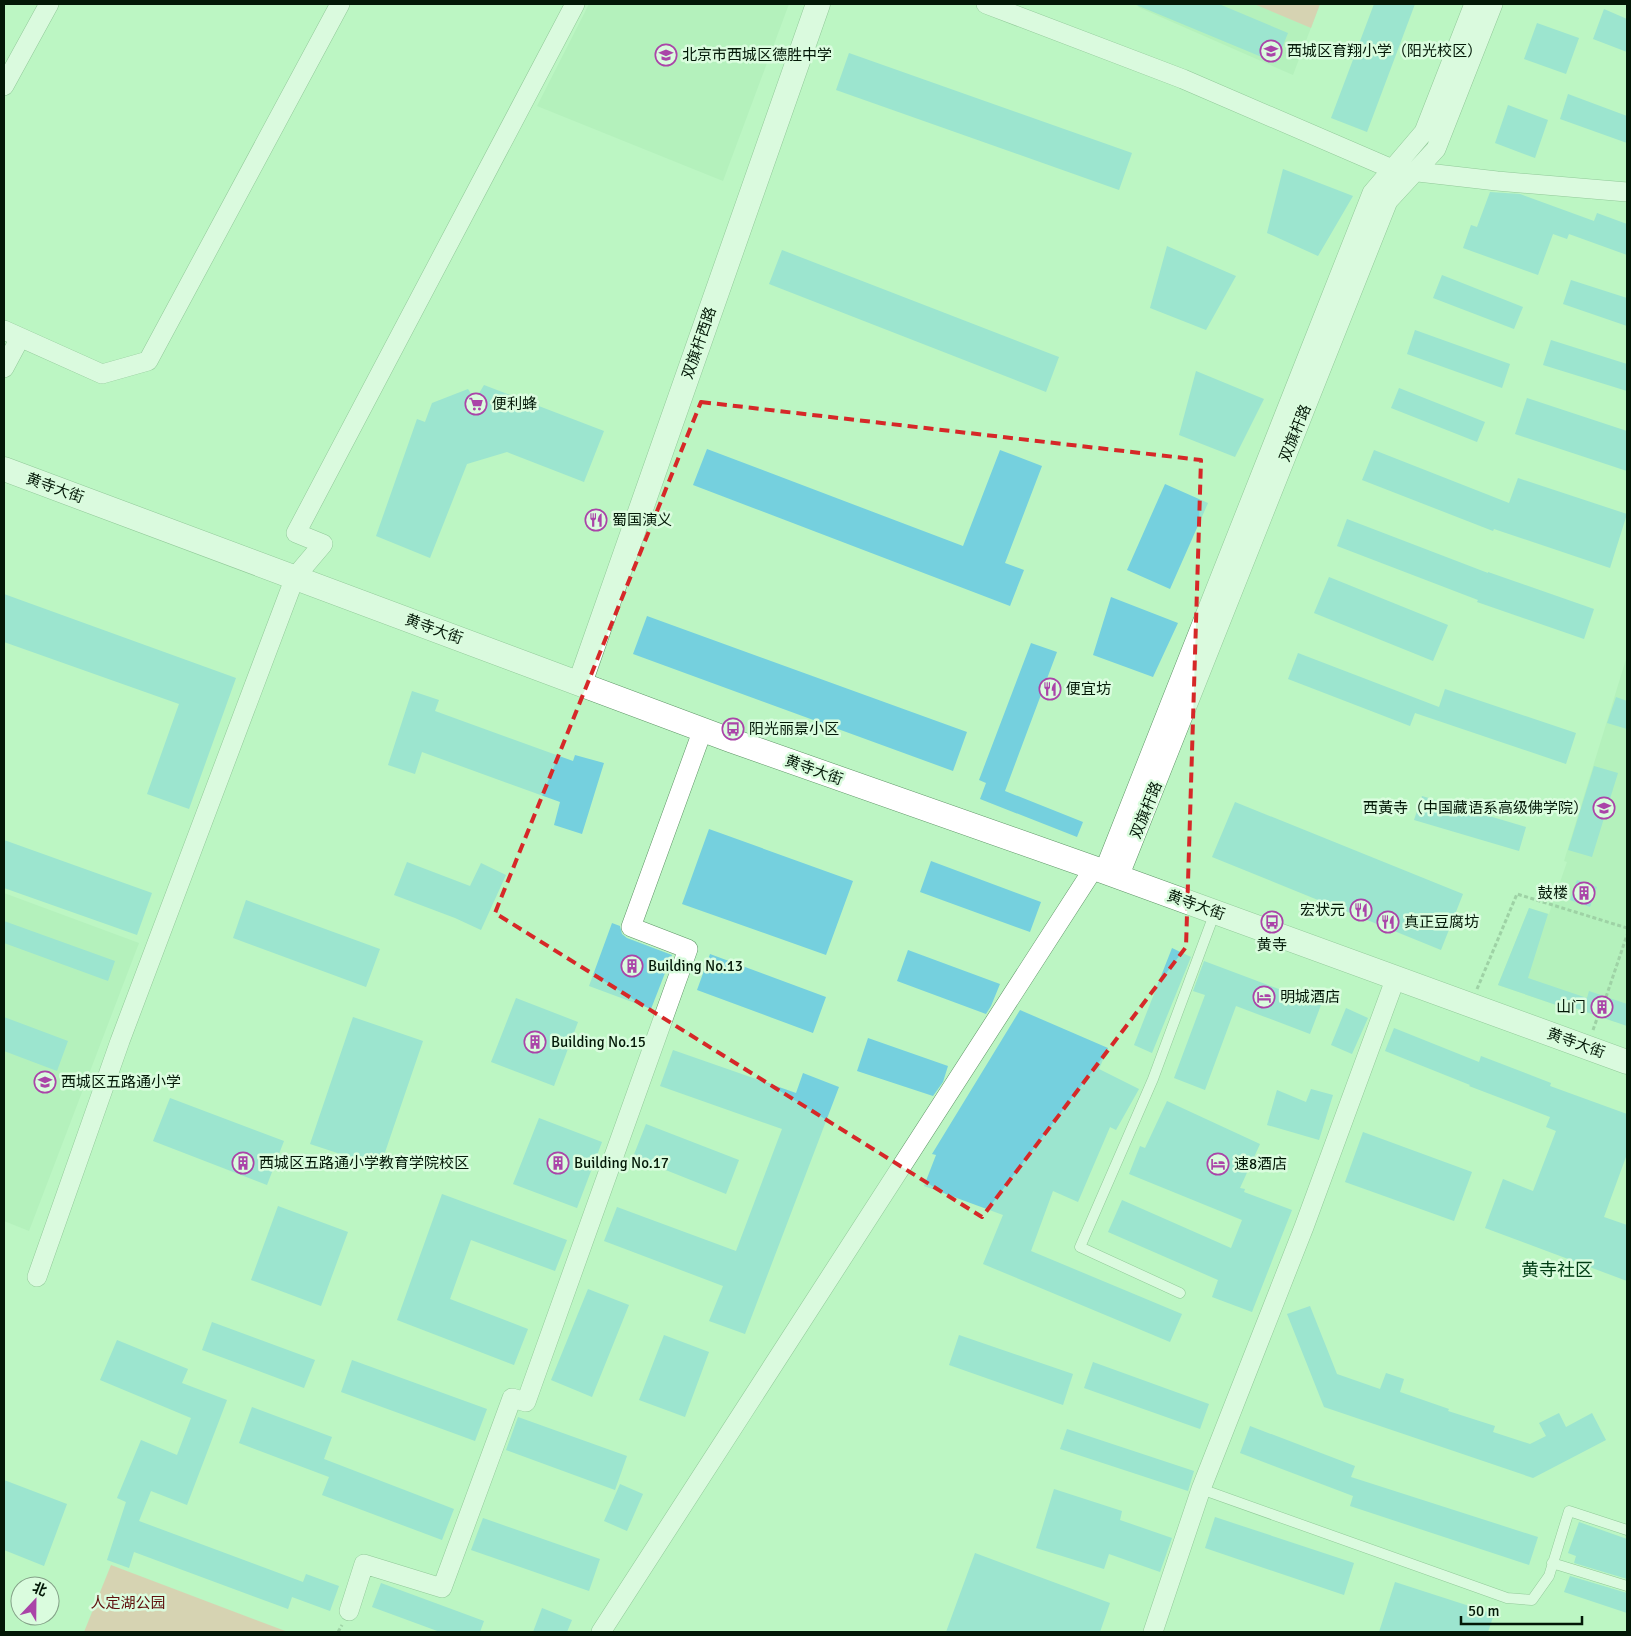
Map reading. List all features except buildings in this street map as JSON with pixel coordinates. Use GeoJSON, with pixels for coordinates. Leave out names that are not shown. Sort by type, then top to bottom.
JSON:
{"type":"FeatureCollection","features":[{"type":"Feature","properties":{"kind":"street"},"geometry":{"type":"LineString","coordinates":[[4,86],[49,4]]}},
{"type":"Feature","properties":{"kind":"street"},"geometry":{"type":"LineString","coordinates":[[4,368],[12,334],[102,374],[148,361],[340,4]]}},
{"type":"Feature","properties":{"kind":"street"},"geometry":{"type":"LineString","coordinates":[[37,1277],[120,1041],[294,577],[323,544],[296,533],[575,4]]}},
{"type":"Feature","properties":{"kind":"street","name":"双旗杆西路"},"geometry":{"type":"LineString","coordinates":[[580,683],[818,4]]}},
{"type":"Feature","properties":{"kind":"street"},"geometry":{"type":"LineString","coordinates":[[986,4],[1183,79],[1392,168],[1497,181],[1627,192]]}},
{"type":"Feature","properties":{"kind":"street"},"geometry":{"type":"LineString","coordinates":[[600,1632],[1106,872],[1372,193],[1424,132],[1474,4]]}},
{"type":"Feature","properties":{"kind":"street","name":"双旗杆路"},"geometry":{"type":"LineString","coordinates":[[1106,872],[1388,201],[1436,149],[1493,4]]}},
{"type":"Feature","properties":{"kind":"street","name":"黄寺大街"},"geometry":{"type":"LineString","coordinates":[[4,469],[703,730],[1106,872],[1627,1062]]}},
{"type":"Feature","properties":{"kind":"street"},"geometry":{"type":"LineString","coordinates":[[349,1611],[364,1564],[442,1588],[512,1398],[526,1402],[688,949],[631,926],[703,730]]}},
{"type":"Feature","properties":{"kind":"street"},"geometry":{"type":"LineString","coordinates":[[1153,1632],[1201,1490],[1304,1227],[1396,977]]}},
{"type":"Feature","properties":{"kind":"lane"},"geometry":{"type":"LineString","coordinates":[[1180,1292],[1080,1247],[1153,1079],[1215,912]]}},
{"type":"Feature","properties":{"kind":"lane"},"geometry":{"type":"LineString","coordinates":[[1201,1490],[1507,1598],[1532,1600],[1548,1576],[1569,1511],[1627,1530]]}},
{"type":"Feature","properties":{"kind":"lane"},"geometry":{"type":"LineString","coordinates":[[1552,1563],[1627,1586]]}},
{"type":"Feature","properties":{"kind":"path"},"geometry":{"type":"LineString","coordinates":[[1470,1005],[1517,894],[1627,928]]}},
{"type":"Feature","properties":{"kind":"path"},"geometry":{"type":"LineString","coordinates":[[1606,997],[1627,935]]}},
{"type":"Feature","properties":{"kind":"highlighted area"},"geometry":{"type":"Polygon","coordinates":[[[701,402],[1201,460],[1186,947],[982,1217],[495,913],[701,402]]]}},
{"type":"Feature","properties":{"kind":"shaded area","name":"北京市西城区德胜中学"},"geometry":{"type":"Polygon","coordinates":[[[589,4],[789,4],[723,181],[537,106],[589,4]]]}},
{"type":"Feature","properties":{"kind":"shaded area","name":"西城区育翔小学（阳光校区）"},"geometry":{"type":"Polygon","coordinates":[[[1140,4],[1320,4],[1293,75],[1138,7],[1140,4]]]}},
{"type":"Feature","properties":{"kind":"shaded area","name":"西黃寺（中国藏语系高级佛学院）"},"geometry":{"type":"Polygon","coordinates":[[[1627,656],[1627,1026],[1622,1015],[1618,1014],[1615,1022],[1582,1011],[1585,1004],[1583,1003],[1571,1010],[1498,985],[1529,908],[1549,914],[1567,862],[1564,861],[1627,656]]]}},
{"type":"Feature","properties":{"kind":"shaded area","name":"西城区五路通小学"},"geometry":{"type":"Polygon","coordinates":[[[4,893],[139,943],[29,1231],[4,1221],[4,893]]]}},
{"type":"Feature","properties":{"kind":"green space"},"geometry":{"type":"Polygon","coordinates":[[[1254,4],[1320,4],[1311,28],[1254,4]]]}},
{"type":"Feature","properties":{"kind":"green space","name":"人定湖公园"},"geometry":{"type":"Polygon","coordinates":[[[111,1565],[288,1632],[84,1632],[111,1565]]]}},
{"type":"Feature","properties":{"kind":"place","name":"西城区育翔小学（阳光校区）"},"geometry":{"type":"Point","coordinates":[1271,51]}},
{"type":"Feature","properties":{"kind":"place","name":"北京市西城区德胜中学"},"geometry":{"type":"Point","coordinates":[666,55]}},
{"type":"Feature","properties":{"kind":"place","name":"便利蜂"},"geometry":{"type":"Point","coordinates":[476,404]}},
{"type":"Feature","properties":{"kind":"place","name":"蜀国演义"},"geometry":{"type":"Point","coordinates":[596,520]}},
{"type":"Feature","properties":{"kind":"place","name":"便宜坊"},"geometry":{"type":"Point","coordinates":[1050,689]}},
{"type":"Feature","properties":{"kind":"place","name":"阳光丽景小区"},"geometry":{"type":"Point","coordinates":[733,729]}},
{"type":"Feature","properties":{"kind":"place","name":"西黃寺（中国藏语系高级佛学院）"},"geometry":{"type":"Point","coordinates":[1604,808]}},
{"type":"Feature","properties":{"kind":"place","name":"鼓楼"},"geometry":{"type":"Point","coordinates":[1584,893]}},
{"type":"Feature","properties":{"kind":"place","name":"宏状元"},"geometry":{"type":"Point","coordinates":[1361,910]}},
{"type":"Feature","properties":{"kind":"place","name":"黄寺"},"geometry":{"type":"Point","coordinates":[1272,922]}},
{"type":"Feature","properties":{"kind":"place","name":"真正豆腐坊"},"geometry":{"type":"Point","coordinates":[1388,922]}},
{"type":"Feature","properties":{"kind":"place","name":"Building No.13"},"geometry":{"type":"Point","coordinates":[632,966]}},
{"type":"Feature","properties":{"kind":"place","name":"明城酒店"},"geometry":{"type":"Point","coordinates":[1264,997]}},
{"type":"Feature","properties":{"kind":"place","name":"山门"},"geometry":{"type":"Point","coordinates":[1602,1007]}},
{"type":"Feature","properties":{"kind":"place","name":"Building No.15"},"geometry":{"type":"Point","coordinates":[535,1042]}},
{"type":"Feature","properties":{"kind":"place","name":"西城区五路通小学"},"geometry":{"type":"Point","coordinates":[45,1082]}},
{"type":"Feature","properties":{"kind":"place","name":"西城区五路通小学教育学院校区"},"geometry":{"type":"Point","coordinates":[243,1163]}},
{"type":"Feature","properties":{"kind":"place","name":"Building No.17"},"geometry":{"type":"Point","coordinates":[558,1163]}},
{"type":"Feature","properties":{"kind":"place","name":"速8酒店"},"geometry":{"type":"Point","coordinates":[1218,1164]}},
{"type":"Feature","properties":{"kind":"district","name":"黄寺社区"},"geometry":{"type":"Point","coordinates":[1557,1270]}}]}
